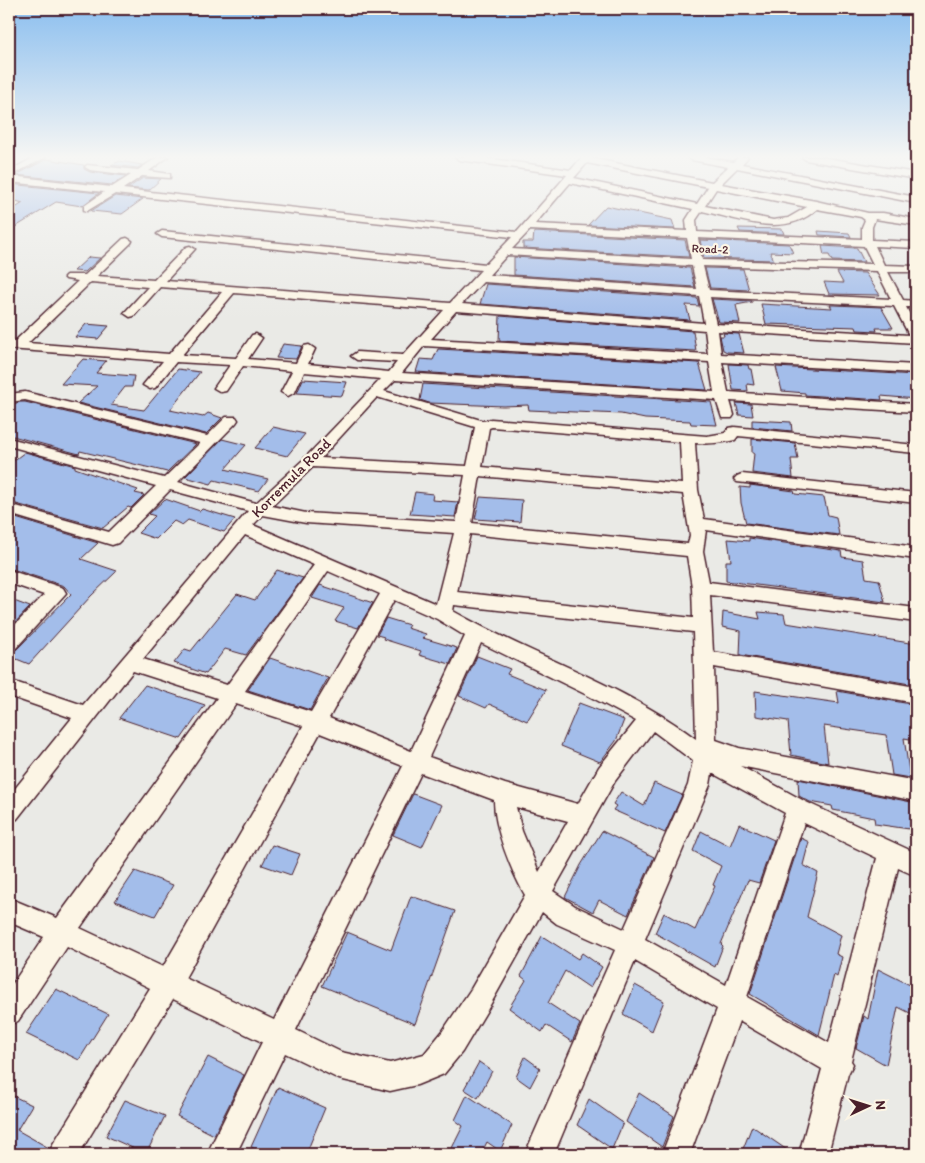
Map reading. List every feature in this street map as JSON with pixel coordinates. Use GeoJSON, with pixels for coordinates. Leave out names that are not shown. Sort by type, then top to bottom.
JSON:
{"type":"FeatureCollection","features":[{"type":"Feature","properties":{"kind":"street"},"geometry":{"type":"LineString","coordinates":[[311,211],[523,231],[916,245]]}},
{"type":"Feature","properties":{"kind":"street","name":"Korremula Road"},"geometry":{"type":"LineString","coordinates":[[9,812],[129,662],[242,527],[309,462],[374,392],[392,376],[540,211]]}},
{"type":"Feature","properties":{"kind":"street"},"geometry":{"type":"LineString","coordinates":[[696,211],[692,220],[692,236],[711,327],[720,395],[728,414]]}},
{"type":"Feature","properties":{"kind":"street"},"geometry":{"type":"LineString","coordinates":[[716,211],[780,223],[802,217],[808,211]]}},
{"type":"Feature","properties":{"kind":"street"},"geometry":{"type":"LineString","coordinates":[[852,211],[867,216],[883,216],[916,222]]}},
{"type":"Feature","properties":{"kind":"street"},"geometry":{"type":"LineString","coordinates":[[867,216],[870,219],[867,227],[867,242],[916,338]]}},
{"type":"Feature","properties":{"kind":"street"},"geometry":{"type":"LineString","coordinates":[[162,234],[485,273],[703,293],[916,304]]}},
{"type":"Feature","properties":{"kind":"street"},"geometry":{"type":"LineString","coordinates":[[13,345],[89,279],[128,242]]}},
{"type":"Feature","properties":{"kind":"street"},"geometry":{"type":"LineString","coordinates":[[130,313],[190,249]]}},
{"type":"Feature","properties":{"kind":"street","name":"Road-2"},"geometry":{"type":"LineString","coordinates":[[502,252],[697,263],[916,269]]}},
{"type":"Feature","properties":{"kind":"street"},"geometry":{"type":"LineString","coordinates":[[70,277],[711,327],[916,338]]}},
{"type":"Feature","properties":{"kind":"street"},"geometry":{"type":"LineString","coordinates":[[150,385],[231,289]]}},
{"type":"Feature","properties":{"kind":"street"},"geometry":{"type":"LineString","coordinates":[[221,388],[256,338]]}},
{"type":"Feature","properties":{"kind":"street"},"geometry":{"type":"LineString","coordinates":[[421,342],[916,369]]}},
{"type":"Feature","properties":{"kind":"street"},"geometry":{"type":"LineString","coordinates":[[13,345],[301,367],[392,376],[916,408]]}},
{"type":"Feature","properties":{"kind":"street"},"geometry":{"type":"LineString","coordinates":[[288,392],[309,349]]}},
{"type":"Feature","properties":{"kind":"street"},"geometry":{"type":"LineString","coordinates":[[357,356],[406,359]]}},
{"type":"Feature","properties":{"kind":"street"},"geometry":{"type":"LineString","coordinates":[[374,392],[484,425],[491,423],[687,438],[724,439],[730,437],[734,431],[916,449]]}},
{"type":"Feature","properties":{"kind":"street"},"geometry":{"type":"LineString","coordinates":[[9,398],[24,396],[211,441]]}},
{"type":"Feature","properties":{"kind":"street"},"geometry":{"type":"LineString","coordinates":[[9,509],[112,539],[231,420]]}},
{"type":"Feature","properties":{"kind":"street"},"geometry":{"type":"LineString","coordinates":[[446,606],[482,426],[484,425]]}},
{"type":"Feature","properties":{"kind":"street"},"geometry":{"type":"LineString","coordinates":[[539,1154],[700,785],[706,752],[701,587],[695,551],[698,535],[695,508],[690,490],[687,438]]}},
{"type":"Feature","properties":{"kind":"street"},"geometry":{"type":"LineString","coordinates":[[9,442],[259,509],[306,518],[463,528],[695,551]]}},
{"type":"Feature","properties":{"kind":"street"},"geometry":{"type":"LineString","coordinates":[[309,462],[473,471],[690,490]]}},
{"type":"Feature","properties":{"kind":"street"},"geometry":{"type":"LineString","coordinates":[[742,479],[916,498]]}},
{"type":"Feature","properties":{"kind":"street"},"geometry":{"type":"LineString","coordinates":[[696,523],[916,554]]}},
{"type":"Feature","properties":{"kind":"street"},"geometry":{"type":"LineString","coordinates":[[242,527],[390,591],[446,606],[702,626]]}},
{"type":"Feature","properties":{"kind":"street"},"geometry":{"type":"LineString","coordinates":[[9,1012],[62,932],[326,562]]}},
{"type":"Feature","properties":{"kind":"street"},"geometry":{"type":"LineString","coordinates":[[9,576],[57,593],[9,643]]}},
{"type":"Feature","properties":{"kind":"street"},"geometry":{"type":"LineString","coordinates":[[701,587],[916,615]]}},
{"type":"Feature","properties":{"kind":"street"},"geometry":{"type":"LineString","coordinates":[[63,1154],[168,983],[390,591]]}},
{"type":"Feature","properties":{"kind":"street"},"geometry":{"type":"LineString","coordinates":[[446,606],[476,633],[594,689],[666,728],[798,809],[916,865]]}},
{"type":"Feature","properties":{"kind":"street"},"geometry":{"type":"LineString","coordinates":[[221,1154],[416,762],[476,633]]}},
{"type":"Feature","properties":{"kind":"street"},"geometry":{"type":"LineString","coordinates":[[703,658],[916,695]]}},
{"type":"Feature","properties":{"kind":"street"},"geometry":{"type":"LineString","coordinates":[[129,662],[316,722],[416,762],[505,794],[583,815]]}},
{"type":"Feature","properties":{"kind":"street"},"geometry":{"type":"LineString","coordinates":[[9,688],[87,715]]}},
{"type":"Feature","properties":{"kind":"street"},"geometry":{"type":"LineString","coordinates":[[9,910],[62,932],[339,1064],[390,1077],[416,1071],[434,1064],[452,1042],[480,998],[607,774],[649,720]]}},
{"type":"Feature","properties":{"kind":"street"},"geometry":{"type":"LineString","coordinates":[[706,752],[916,791]]}},
{"type":"Feature","properties":{"kind":"street"},"geometry":{"type":"LineString","coordinates":[[505,794],[505,810],[513,838],[526,875],[539,895],[566,915],[631,945],[838,1064]]}},
{"type":"Feature","properties":{"kind":"street"},"geometry":{"type":"LineString","coordinates":[[676,1154],[732,1004],[798,809]]}},
{"type":"Feature","properties":{"kind":"street"},"geometry":{"type":"LineString","coordinates":[[814,1154],[890,854]]}},
{"type":"Feature","properties":{"kind":"building"},"geometry":{"type":"Polygon","coordinates":[[[10,211],[41,211],[9,231],[10,211]]]}},
{"type":"Feature","properties":{"kind":"building"},"geometry":{"type":"Polygon","coordinates":[[[94,211],[126,211],[122,214],[94,211]]]}},
{"type":"Feature","properties":{"kind":"building"},"geometry":{"type":"Polygon","coordinates":[[[601,211],[631,211],[672,220],[675,229],[588,225],[601,211]]]}},
{"type":"Feature","properties":{"kind":"building"},"geometry":{"type":"Polygon","coordinates":[[[738,228],[782,229],[784,234],[740,232],[738,228]]]}},
{"type":"Feature","properties":{"kind":"building"},"geometry":{"type":"Polygon","coordinates":[[[818,231],[849,233],[851,237],[819,235],[818,231]]]}},
{"type":"Feature","properties":{"kind":"building"},"geometry":{"type":"Polygon","coordinates":[[[534,232],[685,240],[689,257],[523,248],[523,242],[533,242],[534,232]]]}},
{"type":"Feature","properties":{"kind":"building"},"geometry":{"type":"Polygon","coordinates":[[[700,240],[789,244],[793,253],[770,252],[774,260],[704,258],[700,240]]]}},
{"type":"Feature","properties":{"kind":"building"},"geometry":{"type":"Polygon","coordinates":[[[822,246],[857,248],[864,262],[832,261],[829,255],[824,255],[822,246]]]}},
{"type":"Feature","properties":{"kind":"building"},"geometry":{"type":"Polygon","coordinates":[[[89,257],[100,258],[85,272],[74,271],[89,257]]]}},
{"type":"Feature","properties":{"kind":"building"},"geometry":{"type":"Polygon","coordinates":[[[514,257],[690,268],[695,287],[514,275],[514,257]]]}},
{"type":"Feature","properties":{"kind":"building"},"geometry":{"type":"Polygon","coordinates":[[[705,268],[743,269],[749,290],[710,288],[705,268]]]}},
{"type":"Feature","properties":{"kind":"building"},"geometry":{"type":"Polygon","coordinates":[[[837,272],[865,273],[880,295],[829,294],[824,282],[843,283],[837,272]]]}},
{"type":"Feature","properties":{"kind":"building"},"geometry":{"type":"Polygon","coordinates":[[[486,284],[697,298],[699,306],[686,305],[690,320],[480,304],[486,284]]]}},
{"type":"Feature","properties":{"kind":"building"},"geometry":{"type":"Polygon","coordinates":[[[712,299],[752,302],[736,305],[740,323],[719,322],[712,299]]]}},
{"type":"Feature","properties":{"kind":"building"},"geometry":{"type":"Polygon","coordinates":[[[761,304],[832,308],[830,305],[881,307],[893,328],[876,328],[877,331],[857,330],[856,327],[766,324],[761,304]]]}},
{"type":"Feature","properties":{"kind":"building"},"geometry":{"type":"Polygon","coordinates":[[[500,316],[693,331],[696,351],[499,341],[500,316]]]}},
{"type":"Feature","properties":{"kind":"building"},"geometry":{"type":"Polygon","coordinates":[[[86,324],[109,326],[98,339],[75,337],[86,324]]]}},
{"type":"Feature","properties":{"kind":"building"},"geometry":{"type":"Polygon","coordinates":[[[723,333],[739,334],[744,353],[723,350],[720,336],[724,336],[723,333]]]}},
{"type":"Feature","properties":{"kind":"building"},"geometry":{"type":"Polygon","coordinates":[[[283,344],[302,346],[296,359],[276,358],[283,344]]]}},
{"type":"Feature","properties":{"kind":"building"},"geometry":{"type":"Polygon","coordinates":[[[438,349],[699,363],[707,390],[416,372],[420,359],[433,360],[438,349]]]}},
{"type":"Feature","properties":{"kind":"building"},"geometry":{"type":"Polygon","coordinates":[[[83,359],[106,361],[96,373],[134,376],[132,387],[125,387],[111,405],[144,410],[178,369],[200,372],[170,410],[203,417],[208,413],[222,418],[206,434],[78,403],[97,386],[61,384],[83,359]]]}},
{"type":"Feature","properties":{"kind":"building"},"geometry":{"type":"Polygon","coordinates":[[[729,364],[748,365],[749,369],[751,369],[754,385],[747,384],[748,391],[733,390],[729,364]]]}},
{"type":"Feature","properties":{"kind":"building"},"geometry":{"type":"Polygon","coordinates":[[[776,367],[916,375],[916,399],[881,396],[882,400],[805,395],[805,393],[782,391],[776,367]]]}},
{"type":"Feature","properties":{"kind":"building"},"geometry":{"type":"Polygon","coordinates":[[[303,379],[347,382],[342,396],[297,393],[303,379]]]}},
{"type":"Feature","properties":{"kind":"building"},"geometry":{"type":"Polygon","coordinates":[[[423,384],[711,402],[717,425],[691,424],[690,421],[645,419],[621,414],[529,410],[528,405],[503,406],[429,403],[420,400],[423,384]]]}},
{"type":"Feature","properties":{"kind":"building"},"geometry":{"type":"Polygon","coordinates":[[[20,402],[196,444],[167,472],[80,451],[79,454],[9,435],[9,405],[20,402]]]}},
{"type":"Feature","properties":{"kind":"building"},"geometry":{"type":"Polygon","coordinates":[[[736,403],[751,404],[753,416],[739,415],[736,403]]]}},
{"type":"Feature","properties":{"kind":"building"},"geometry":{"type":"Polygon","coordinates":[[[752,420],[791,422],[792,431],[752,427],[752,420]]]}},
{"type":"Feature","properties":{"kind":"building"},"geometry":{"type":"Polygon","coordinates":[[[273,427],[305,434],[287,456],[255,448],[273,427]]]}},
{"type":"Feature","properties":{"kind":"building"},"geometry":{"type":"Polygon","coordinates":[[[222,439],[246,445],[225,469],[268,479],[259,491],[214,480],[211,484],[185,477],[222,439]]]}},
{"type":"Feature","properties":{"kind":"building"},"geometry":{"type":"Polygon","coordinates":[[[752,439],[795,443],[798,459],[791,459],[793,478],[752,473],[754,453],[752,453],[752,439]]]}},
{"type":"Feature","properties":{"kind":"building"},"geometry":{"type":"Polygon","coordinates":[[[25,452],[75,466],[75,468],[138,490],[135,493],[144,495],[131,508],[128,507],[103,528],[9,502],[9,464],[25,452]]]}},
{"type":"Feature","properties":{"kind":"building"},"geometry":{"type":"Polygon","coordinates":[[[750,485],[794,491],[795,494],[824,497],[828,515],[836,517],[839,535],[746,523],[741,503],[740,487],[750,488],[750,485]]]}},
{"type":"Feature","properties":{"kind":"building"},"geometry":{"type":"Polygon","coordinates":[[[415,492],[433,494],[432,500],[458,502],[455,517],[410,514],[415,492]]]}},
{"type":"Feature","properties":{"kind":"building"},"geometry":{"type":"Polygon","coordinates":[[[480,497],[522,500],[520,522],[475,519],[480,497]]]}},
{"type":"Feature","properties":{"kind":"building"},"geometry":{"type":"Polygon","coordinates":[[[165,499],[200,511],[202,509],[235,519],[224,532],[188,520],[182,525],[174,521],[156,539],[138,533],[155,516],[149,514],[165,499]]]}},
{"type":"Feature","properties":{"kind":"building"},"geometry":{"type":"Polygon","coordinates":[[[9,516],[98,543],[81,559],[117,571],[91,596],[29,664],[9,656],[9,652],[17,649],[71,594],[64,586],[9,568],[9,516]]]}},
{"type":"Feature","properties":{"kind":"building"},"geometry":{"type":"Polygon","coordinates":[[[749,538],[841,551],[842,557],[863,560],[866,578],[879,580],[885,602],[726,581],[726,561],[731,561],[728,539],[749,541],[749,538]]]}},
{"type":"Feature","properties":{"kind":"building"},"geometry":{"type":"Polygon","coordinates":[[[277,570],[303,578],[246,655],[225,649],[206,674],[174,663],[185,649],[191,651],[237,594],[255,600],[277,570]]]}},
{"type":"Feature","properties":{"kind":"building"},"geometry":{"type":"Polygon","coordinates":[[[320,585],[373,603],[358,628],[335,621],[344,608],[312,598],[320,585]]]}},
{"type":"Feature","properties":{"kind":"building"},"geometry":{"type":"Polygon","coordinates":[[[14,601],[30,607],[9,629],[9,606],[14,601]]]}},
{"type":"Feature","properties":{"kind":"building"},"geometry":{"type":"Polygon","coordinates":[[[723,612],[760,619],[758,612],[784,614],[786,623],[916,644],[916,685],[740,655],[741,631],[722,627],[723,612]]]}},
{"type":"Feature","properties":{"kind":"building"},"geometry":{"type":"Polygon","coordinates":[[[386,618],[409,625],[407,628],[426,634],[423,638],[457,648],[450,664],[419,655],[421,651],[383,639],[384,637],[377,635],[386,618]]]}},
{"type":"Feature","properties":{"kind":"building"},"geometry":{"type":"Polygon","coordinates":[[[477,656],[510,669],[507,674],[546,690],[527,721],[489,704],[486,708],[459,696],[477,656]]]}},
{"type":"Feature","properties":{"kind":"building"},"geometry":{"type":"Polygon","coordinates":[[[270,658],[328,678],[310,710],[248,690],[270,658]]]}},
{"type":"Feature","properties":{"kind":"building"},"geometry":{"type":"Polygon","coordinates":[[[145,685],[205,705],[181,739],[119,718],[145,685]]]}},
{"type":"Feature","properties":{"kind":"building"},"geometry":{"type":"Polygon","coordinates":[[[755,691],[839,703],[837,691],[916,705],[916,740],[904,738],[910,778],[892,775],[886,735],[824,726],[828,763],[791,755],[788,721],[756,716],[755,691]]]}},
{"type":"Feature","properties":{"kind":"building"},"geometry":{"type":"Polygon","coordinates":[[[579,703],[624,720],[616,741],[600,762],[561,746],[579,703]]]}},
{"type":"Feature","properties":{"kind":"building"},"geometry":{"type":"Polygon","coordinates":[[[798,779],[916,803],[916,830],[875,824],[874,818],[833,810],[832,806],[810,802],[799,796],[798,779]]]}},
{"type":"Feature","properties":{"kind":"building"},"geometry":{"type":"Polygon","coordinates":[[[654,783],[682,795],[665,833],[613,810],[616,806],[613,804],[621,792],[644,806],[654,783]]]}},
{"type":"Feature","properties":{"kind":"building"},"geometry":{"type":"Polygon","coordinates":[[[413,794],[442,805],[422,847],[393,835],[413,794]]]}},
{"type":"Feature","properties":{"kind":"building"},"geometry":{"type":"Polygon","coordinates":[[[739,824],[774,840],[759,883],[748,880],[721,944],[723,946],[715,967],[655,933],[664,913],[695,930],[715,886],[713,885],[721,866],[693,851],[701,831],[730,846],[739,824]]]}},
{"type":"Feature","properties":{"kind":"building"},"geometry":{"type":"Polygon","coordinates":[[[602,831],[654,857],[628,915],[599,900],[593,912],[565,897],[581,865],[602,831]]]}},
{"type":"Feature","properties":{"kind":"building"},"geometry":{"type":"Polygon","coordinates":[[[801,838],[809,842],[803,865],[818,873],[807,917],[841,935],[836,954],[842,957],[837,977],[834,975],[819,1035],[750,994],[801,838]]]}},
{"type":"Feature","properties":{"kind":"building"},"geometry":{"type":"Polygon","coordinates":[[[272,845],[300,854],[291,875],[262,865],[272,845]]]}},
{"type":"Feature","properties":{"kind":"building"},"geometry":{"type":"Polygon","coordinates":[[[135,871],[173,885],[155,916],[115,901],[135,871]]]}},
{"type":"Feature","properties":{"kind":"building"},"geometry":{"type":"Polygon","coordinates":[[[411,896],[455,911],[415,1024],[322,986],[347,932],[391,950],[411,896]]]}},
{"type":"Feature","properties":{"kind":"building"},"geometry":{"type":"Polygon","coordinates":[[[542,936],[578,959],[582,953],[602,967],[590,988],[565,971],[548,1003],[580,1024],[572,1042],[546,1025],[542,1032],[509,1008],[526,980],[521,976],[542,936]]]}},
{"type":"Feature","properties":{"kind":"building"},"geometry":{"type":"Polygon","coordinates":[[[878,969],[916,988],[916,1016],[898,1007],[886,1065],[856,1048],[864,1016],[868,1019],[878,969]]]}},
{"type":"Feature","properties":{"kind":"building"},"geometry":{"type":"Polygon","coordinates":[[[635,985],[664,1001],[652,1031],[623,1014],[635,985]]]}},
{"type":"Feature","properties":{"kind":"building"},"geometry":{"type":"Polygon","coordinates":[[[56,989],[108,1014],[79,1060],[26,1034],[56,989]]]}},
{"type":"Feature","properties":{"kind":"building"},"geometry":{"type":"Polygon","coordinates":[[[208,1057],[244,1075],[214,1135],[177,1116],[208,1057]]]}},
{"type":"Feature","properties":{"kind":"building"},"geometry":{"type":"Polygon","coordinates":[[[525,1057],[540,1068],[530,1087],[516,1077],[525,1057]]]}},
{"type":"Feature","properties":{"kind":"building"},"geometry":{"type":"Polygon","coordinates":[[[479,1062],[492,1071],[478,1098],[464,1089],[479,1062]]]}},
{"type":"Feature","properties":{"kind":"building"},"geometry":{"type":"Polygon","coordinates":[[[278,1087],[325,1108],[306,1154],[267,1154],[251,1147],[278,1087]]]}},
{"type":"Feature","properties":{"kind":"building"},"geometry":{"type":"Polygon","coordinates":[[[639,1093],[674,1116],[662,1147],[626,1122],[639,1093]]]}},
{"type":"Feature","properties":{"kind":"building"},"geometry":{"type":"Polygon","coordinates":[[[9,1094],[32,1105],[17,1130],[49,1148],[47,1154],[9,1154],[9,1094]]]}},
{"type":"Feature","properties":{"kind":"building"},"geometry":{"type":"Polygon","coordinates":[[[467,1095],[512,1125],[500,1151],[487,1142],[481,1154],[449,1154],[463,1126],[455,1120],[467,1095]]]}},
{"type":"Feature","properties":{"kind":"building"},"geometry":{"type":"Polygon","coordinates":[[[589,1099],[623,1123],[612,1149],[577,1125],[589,1099]]]}},
{"type":"Feature","properties":{"kind":"building"},"geometry":{"type":"Polygon","coordinates":[[[125,1100],[165,1116],[146,1154],[106,1136],[125,1100]]]}},
{"type":"Feature","properties":{"kind":"building"},"geometry":{"type":"Polygon","coordinates":[[[752,1126],[793,1154],[741,1154],[752,1126]]]}}]}
